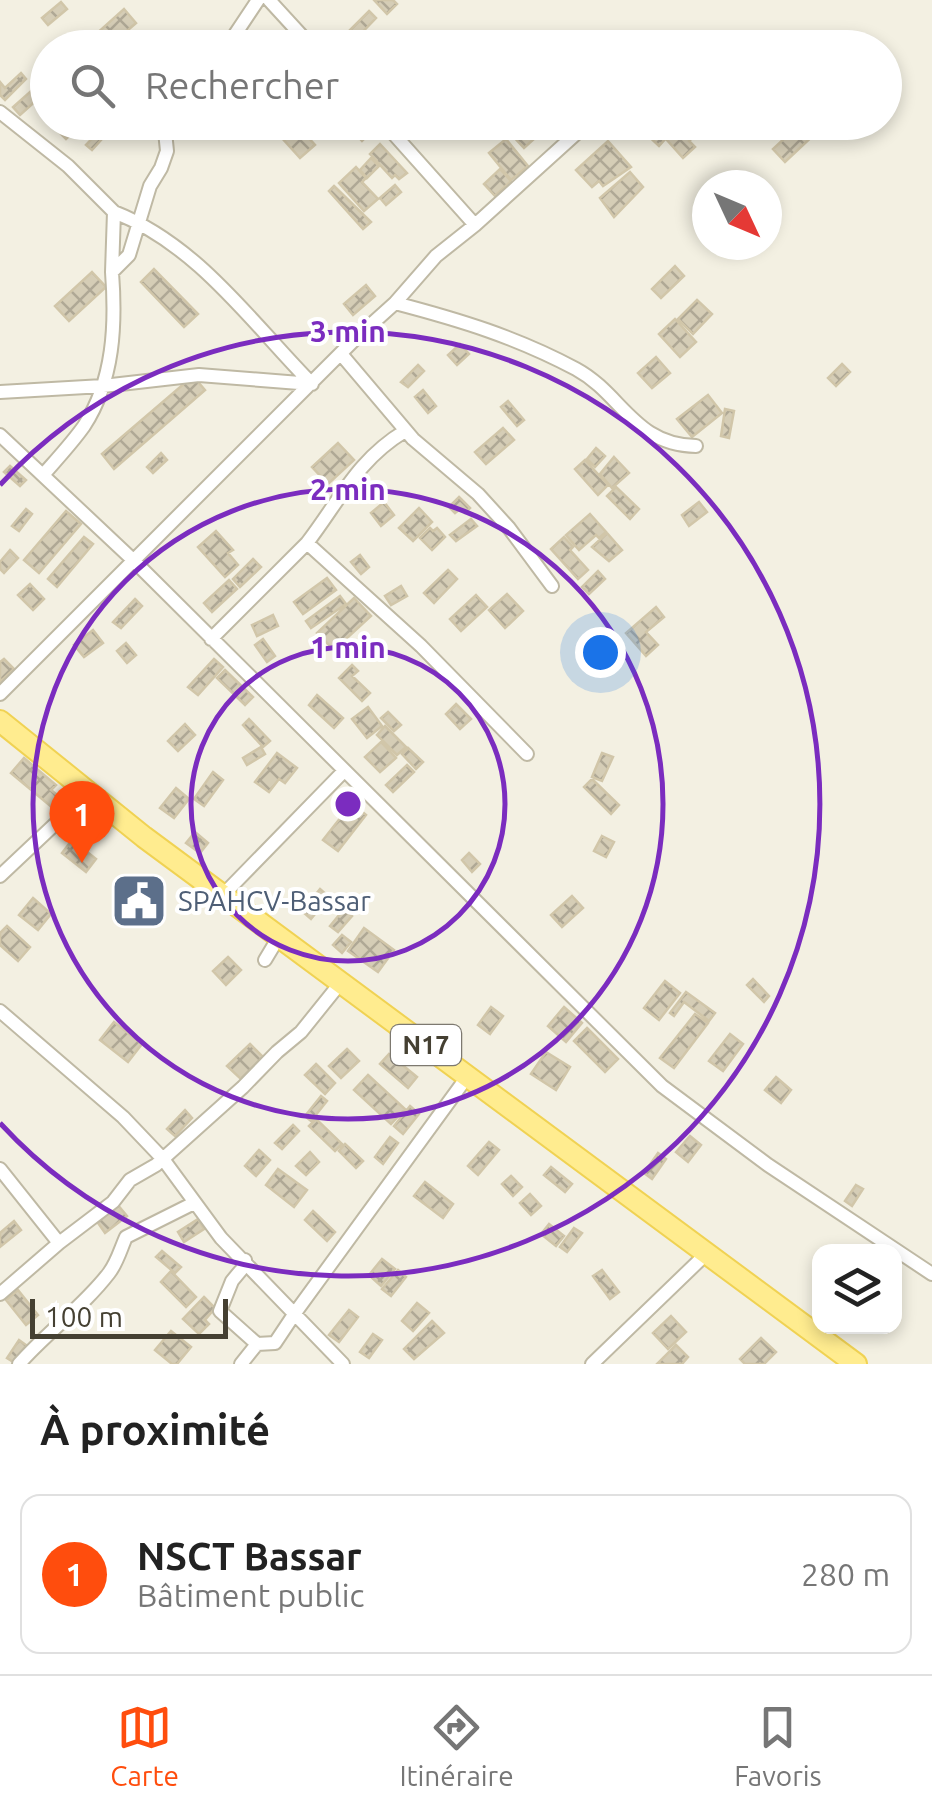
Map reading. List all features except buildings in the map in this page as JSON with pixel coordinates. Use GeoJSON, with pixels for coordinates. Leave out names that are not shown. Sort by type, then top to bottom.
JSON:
{"type":"FeatureCollection","features":[{"type":"Feature","properties":{"kind":"main road","name":"N17"},"geometry":{"type":"LineString","coordinates":[[0,721],[88,793],[856,1364]]}},
{"type":"Feature","properties":{"kind":"street"},"geometry":{"type":"LineString","coordinates":[[238,30],[258,0]]}},
{"type":"Feature","properties":{"kind":"street"},"geometry":{"type":"LineString","coordinates":[[269,0],[296,30]]}},
{"type":"Feature","properties":{"kind":"street"},"geometry":{"type":"LineString","coordinates":[[0,112],[30,136]]}},
{"type":"Feature","properties":{"kind":"street"},"geometry":{"type":"LineString","coordinates":[[35,140],[114,212],[138,222],[200,265],[312,384]]}},
{"type":"Feature","properties":{"kind":"street"},"geometry":{"type":"LineString","coordinates":[[112,272],[130,255],[138,237],[138,222],[167,151],[166,140]]}},
{"type":"Feature","properties":{"kind":"street"},"geometry":{"type":"LineString","coordinates":[[399,140],[475,225]]}},
{"type":"Feature","properties":{"kind":"street"},"geometry":{"type":"LineString","coordinates":[[0,694],[394,303],[436,256],[569,140]]}},
{"type":"Feature","properties":{"kind":"street"},"geometry":{"type":"LineString","coordinates":[[43,476],[85,424],[103,386],[113,343],[114,212]]}},
{"type":"Feature","properties":{"kind":"street"},"geometry":{"type":"LineString","coordinates":[[394,303],[481,326],[522,342],[581,372],[660,440],[673,446],[696,446]]}},
{"type":"Feature","properties":{"kind":"street"},"geometry":{"type":"LineString","coordinates":[[341,354],[405,430],[478,494],[509,528],[552,586]]}},
{"type":"Feature","properties":{"kind":"street"},"geometry":{"type":"LineString","coordinates":[[0,392],[103,386],[178,376],[222,375],[312,384]]}},
{"type":"Feature","properties":{"kind":"street"},"geometry":{"type":"LineString","coordinates":[[211,638],[307,543],[360,465],[405,430]]}},
{"type":"Feature","properties":{"kind":"street"},"geometry":{"type":"LineString","coordinates":[[0,435],[133,560],[662,1086],[768,1166],[932,1274]]}},
{"type":"Feature","properties":{"kind":"street"},"geometry":{"type":"LineString","coordinates":[[307,543],[432,656],[527,754]]}},
{"type":"Feature","properties":{"kind":"street"},"geometry":{"type":"LineString","coordinates":[[224,894],[343,772]]}},
{"type":"Feature","properties":{"kind":"street"},"geometry":{"type":"LineString","coordinates":[[0,876],[88,793]]}},
{"type":"Feature","properties":{"kind":"street"},"geometry":{"type":"LineString","coordinates":[[266,960],[280,936]]}},
{"type":"Feature","properties":{"kind":"street"},"geometry":{"type":"LineString","coordinates":[[0,1294],[113,1202],[130,1180],[163,1160],[301,1032],[342,981]]}},
{"type":"Feature","properties":{"kind":"street"},"geometry":{"type":"LineString","coordinates":[[0,1011],[104,1100],[163,1160],[221,1238],[343,1364]]}},
{"type":"Feature","properties":{"kind":"street"},"geometry":{"type":"LineString","coordinates":[[245,1260],[220,1312],[257,1344],[275,1343],[468,1077]]}},
{"type":"Feature","properties":{"kind":"street"},"geometry":{"type":"LineString","coordinates":[[0,1169],[59,1243]]}},
{"type":"Feature","properties":{"kind":"street"},"geometry":{"type":"LineString","coordinates":[[19,1364],[40,1338],[111,1271],[126,1236],[194,1203]]}},
{"type":"Feature","properties":{"kind":"street"},"geometry":{"type":"LineString","coordinates":[[594,1363],[706,1254]]}},
{"type":"Feature","properties":{"kind":"street"},"geometry":{"type":"LineString","coordinates":[[241,1364],[257,1344]]}},
{"type":"Feature","properties":{"kind":"place","name":"NSCT Bassar"},"geometry":{"type":"Point","coordinates":[82,863]}},
{"type":"Feature","properties":{"kind":"place","name":"SPAHCV-Bassar"},"geometry":{"type":"Point","coordinates":[139,901]}}]}
